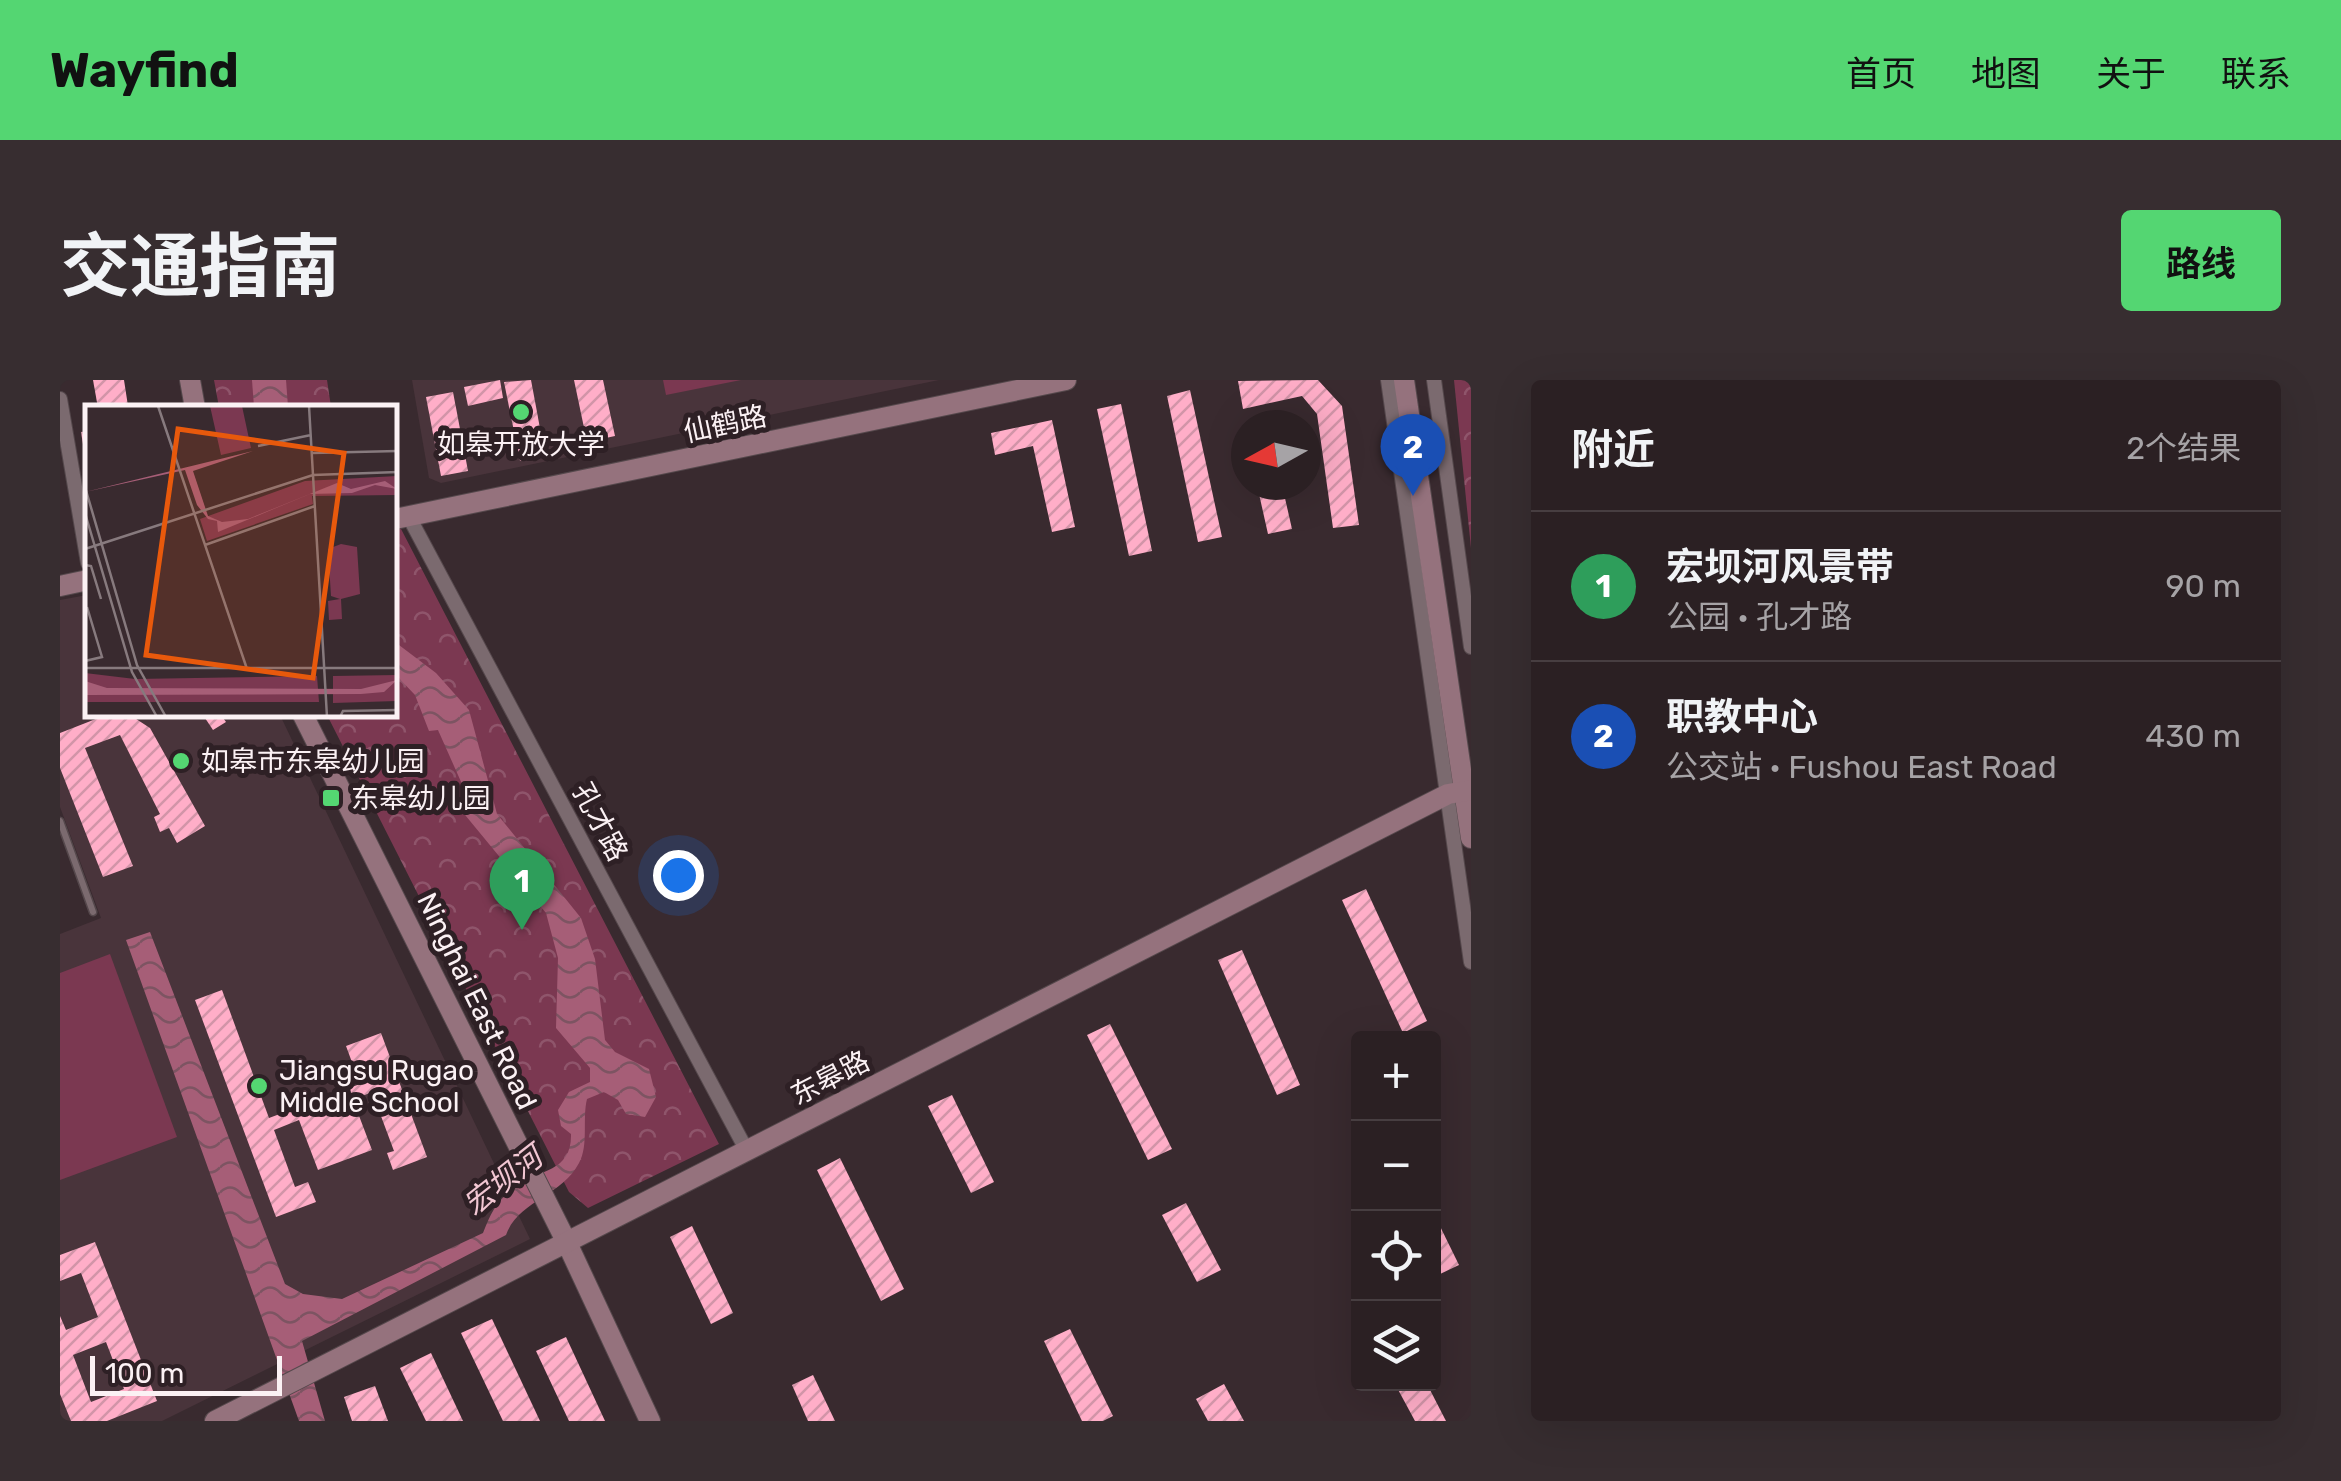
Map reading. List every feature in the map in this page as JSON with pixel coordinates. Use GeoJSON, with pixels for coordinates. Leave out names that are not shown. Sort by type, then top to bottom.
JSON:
{"type":"FeatureCollection","features":[{"type":"Feature","properties":{"kind":"street"},"geometry":{"type":"LineString","coordinates":[[190,380],[194,405]]}},
{"type":"Feature","properties":{"kind":"street","name":"仙鹤路"},"geometry":{"type":"LineString","coordinates":[[402,518],[1066,380]]}},
{"type":"Feature","properties":{"kind":"street"},"geometry":{"type":"LineString","coordinates":[[1388,380],[1471,838]]}},
{"type":"Feature","properties":{"kind":"street"},"geometry":{"type":"LineString","coordinates":[[1404,380],[1461,792],[1471,962]]}},
{"type":"Feature","properties":{"kind":"street"},"geometry":{"type":"LineString","coordinates":[[1418,380],[1471,752]]}},
{"type":"Feature","properties":{"kind":"street"},"geometry":{"type":"LineString","coordinates":[[1434,380],[1471,647]]}},
{"type":"Feature","properties":{"kind":"street"},"geometry":{"type":"LineString","coordinates":[[60,399],[85,545]]}},
{"type":"Feature","properties":{"kind":"street","name":"孔才路"},"geometry":{"type":"LineString","coordinates":[[402,518],[748,1151]]}},
{"type":"Feature","properties":{"kind":"street"},"geometry":{"type":"LineString","coordinates":[[60,586],[85,581]]}},
{"type":"Feature","properties":{"kind":"street","name":"Ninghai East Road"},"geometry":{"type":"LineString","coordinates":[[304,718],[567,1243],[650,1421]]}},
{"type":"Feature","properties":{"kind":"street","name":"东皋路"},"geometry":{"type":"LineString","coordinates":[[215,1421],[1461,792]]}},
{"type":"Feature","properties":{"kind":"lane"},"geometry":{"type":"LineString","coordinates":[[60,821],[94,912]]}},
{"type":"Feature","properties":{"kind":"shaded area","name":"如皋开放大学"},"geometry":{"type":"Polygon","coordinates":[[[412,380],[939,380],[441,483],[429,478],[412,380]]]}},
{"type":"Feature","properties":{"kind":"shaded area","name":"Jiangsu Rugao Middle School"},"geometry":{"type":"Polygon","coordinates":[[[85,595],[85,718],[281,718],[530,1239],[162,1421],[60,1421],[60,934],[101,918],[60,807],[60,600],[85,595]]]}},
{"type":"Feature","properties":{"kind":"green space"},"geometry":{"type":"Polygon","coordinates":[[[214,380],[327,380],[331,405],[219,405],[214,380]]]}},
{"type":"Feature","properties":{"kind":"green space"},"geometry":{"type":"Polygon","coordinates":[[[663,380],[741,380],[666,395],[663,380]]]}},
{"type":"Feature","properties":{"kind":"green space"},"geometry":{"type":"Polygon","coordinates":[[[1454,380],[1471,380],[1471,548],[1454,380]]]}},
{"type":"Feature","properties":{"kind":"green space"},"geometry":{"type":"Polygon","coordinates":[[[398,528],[719,1144],[588,1208],[569,1192],[329,718],[398,718],[398,528]]]}},
{"type":"Feature","properties":{"kind":"green space"},"geometry":{"type":"Polygon","coordinates":[[[110,954],[177,1137],[60,1180],[60,973],[110,954]]]}},
{"type":"Feature","properties":{"kind":"water"},"geometry":{"type":"Polygon","coordinates":[[[252,380],[286,380],[288,405],[254,405],[252,380]]]}},
{"type":"Feature","properties":{"kind":"water"},"geometry":{"type":"Polygon","coordinates":[[[398,644],[436,673],[469,710],[497,814],[581,918],[595,959],[605,1040],[615,1052],[649,1069],[656,1097],[645,1117],[626,1114],[618,1100],[604,1092],[587,1099],[584,1148],[579,1163],[562,1183],[520,1214],[506,1235],[302,1341],[325,1421],[299,1421],[126,940],[150,932],[285,1284],[303,1294],[342,1299],[483,1233],[496,1206],[510,1191],[553,1168],[566,1156],[571,1134],[561,1126],[558,1110],[569,1092],[590,1082],[590,1068],[556,1028],[558,958],[546,913],[461,810],[470,802],[438,730],[429,731],[415,695],[398,677],[398,644]]]}},
{"type":"Feature","properties":{"kind":"building"},"geometry":{"type":"Polygon","coordinates":[[[93,380],[124,380],[128,405],[97,405],[93,380]]]}},
{"type":"Feature","properties":{"kind":"building"},"geometry":{"type":"Polygon","coordinates":[[[500,380],[503,398],[468,406],[464,387],[500,380]]]}},
{"type":"Feature","properties":{"kind":"building"},"geometry":{"type":"Polygon","coordinates":[[[531,380],[545,455],[520,461],[504,382],[531,380]]]}},
{"type":"Feature","properties":{"kind":"building"},"geometry":{"type":"Polygon","coordinates":[[[574,380],[603,380],[615,436],[587,442],[574,380]]]}},
{"type":"Feature","properties":{"kind":"building"},"geometry":{"type":"Polygon","coordinates":[[[1318,380],[1342,406],[1359,525],[1333,528],[1321,442],[1321,410],[1314,410],[1302,396],[1243,409],[1238,381],[1318,380]]]}},
{"type":"Feature","properties":{"kind":"building"},"geometry":{"type":"Polygon","coordinates":[[[1190,390],[1222,537],[1198,542],[1167,396],[1190,390]]]}},
{"type":"Feature","properties":{"kind":"building"},"geometry":{"type":"Polygon","coordinates":[[[453,392],[468,471],[441,476],[426,397],[453,392]]]}},
{"type":"Feature","properties":{"kind":"building"},"geometry":{"type":"Polygon","coordinates":[[[1121,404],[1152,551],[1129,556],[1097,409],[1121,404]]]}},
{"type":"Feature","properties":{"kind":"building"},"geometry":{"type":"Polygon","coordinates":[[[1052,420],[1075,527],[1052,532],[1033,446],[995,455],[991,433],[1052,420]]]}},
{"type":"Feature","properties":{"kind":"building"},"geometry":{"type":"Polygon","coordinates":[[[1260,500],[1285,500],[1292,529],[1268,534],[1260,500]]]}},
{"type":"Feature","properties":{"kind":"building"},"geometry":{"type":"Polygon","coordinates":[[[98,718],[135,718],[150,728],[205,826],[177,843],[169,828],[160,832],[154,817],[160,814],[120,735],[85,748],[133,866],[103,877],[60,768],[60,733],[98,718]]]}},
{"type":"Feature","properties":{"kind":"building"},"geometry":{"type":"Polygon","coordinates":[[[205,718],[223,718],[226,722],[213,730],[205,718]]]}},
{"type":"Feature","properties":{"kind":"building"},"geometry":{"type":"Polygon","coordinates":[[[1366,889],[1427,1021],[1402,1031],[1342,900],[1366,889]]]}},
{"type":"Feature","properties":{"kind":"building"},"geometry":{"type":"Polygon","coordinates":[[[1242,950],[1300,1085],[1277,1095],[1218,960],[1242,950]]]}},
{"type":"Feature","properties":{"kind":"building"},"geometry":{"type":"Polygon","coordinates":[[[222,990],[269,1118],[360,1084],[346,1046],[381,1033],[427,1157],[393,1170],[387,1153],[394,1151],[372,1092],[353,1100],[372,1150],[318,1170],[299,1120],[274,1130],[295,1187],[308,1182],[316,1202],[276,1217],[195,1000],[222,990]]]}},
{"type":"Feature","properties":{"kind":"building"},"geometry":{"type":"Polygon","coordinates":[[[1110,1024],[1172,1149],[1148,1160],[1087,1035],[1110,1024]]]}},
{"type":"Feature","properties":{"kind":"building"},"geometry":{"type":"Polygon","coordinates":[[[952,1095],[994,1182],[971,1193],[928,1106],[952,1095]]]}},
{"type":"Feature","properties":{"kind":"building"},"geometry":{"type":"Polygon","coordinates":[[[840,1158],[904,1289],[881,1301],[817,1170],[840,1158]]]}},
{"type":"Feature","properties":{"kind":"building"},"geometry":{"type":"Polygon","coordinates":[[[1186,1203],[1221,1270],[1197,1282],[1162,1215],[1186,1203]]]}},
{"type":"Feature","properties":{"kind":"building"},"geometry":{"type":"Polygon","coordinates":[[[692,1226],[733,1313],[711,1324],[670,1237],[692,1226]]]}},
{"type":"Feature","properties":{"kind":"building"},"geometry":{"type":"Polygon","coordinates":[[[1441,1228],[1459,1265],[1441,1274],[1441,1228]]]}},
{"type":"Feature","properties":{"kind":"building"},"geometry":{"type":"Polygon","coordinates":[[[95,1242],[157,1401],[107,1421],[71,1421],[60,1394],[60,1316],[66,1330],[98,1317],[81,1273],[60,1281],[60,1255],[95,1242]],[[106,1342],[73,1355],[91,1402],[124,1389],[106,1342]]]}},
{"type":"Feature","properties":{"kind":"building"},"geometry":{"type":"Polygon","coordinates":[[[492,1319],[540,1421],[503,1421],[461,1333],[492,1319]]]}},
{"type":"Feature","properties":{"kind":"building"},"geometry":{"type":"Polygon","coordinates":[[[1070,1329],[1113,1416],[1103,1421],[1082,1421],[1044,1341],[1070,1329]]]}},
{"type":"Feature","properties":{"kind":"building"},"geometry":{"type":"Polygon","coordinates":[[[566,1337],[605,1421],[569,1421],[536,1351],[566,1337]]]}},
{"type":"Feature","properties":{"kind":"building"},"geometry":{"type":"Polygon","coordinates":[[[431,1353],[463,1421],[426,1421],[400,1368],[431,1353]]]}},
{"type":"Feature","properties":{"kind":"building"},"geometry":{"type":"Polygon","coordinates":[[[813,1375],[835,1421],[808,1421],[792,1385],[813,1375]]]}},
{"type":"Feature","properties":{"kind":"building"},"geometry":{"type":"Polygon","coordinates":[[[1224,1384],[1244,1421],[1208,1421],[1196,1399],[1224,1384]]]}},
{"type":"Feature","properties":{"kind":"building"},"geometry":{"type":"Polygon","coordinates":[[[375,1386],[388,1421],[352,1421],[344,1397],[375,1386]]]}},
{"type":"Feature","properties":{"kind":"building"},"geometry":{"type":"Polygon","coordinates":[[[1399,1391],[1431,1391],[1446,1421],[1415,1421],[1399,1391]]]}},
{"type":"Feature","properties":{"kind":"place","name":"如皋开放大学"},"geometry":{"type":"Point","coordinates":[521,412]}},
{"type":"Feature","properties":{"kind":"place","name":"职教中心"},"geometry":{"type":"Point","coordinates":[1413,496]}},
{"type":"Feature","properties":{"kind":"place","name":"如皋市东皋幼儿园"},"geometry":{"type":"Point","coordinates":[181,761]}},
{"type":"Feature","properties":{"kind":"place","name":"东皋幼儿园"},"geometry":{"type":"Point","coordinates":[331,798]}},
{"type":"Feature","properties":{"kind":"place","name":"宏坝河风景带"},"geometry":{"type":"Point","coordinates":[522,930]}},
{"type":"Feature","properties":{"kind":"place","name":"Jiangsu Rugao Middle School"},"geometry":{"type":"Point","coordinates":[259,1086]}},
{"type":"Feature","properties":{"kind":"water label","name":"宏坝河"},"geometry":{"type":"Point","coordinates":[503,1181]}}]}
